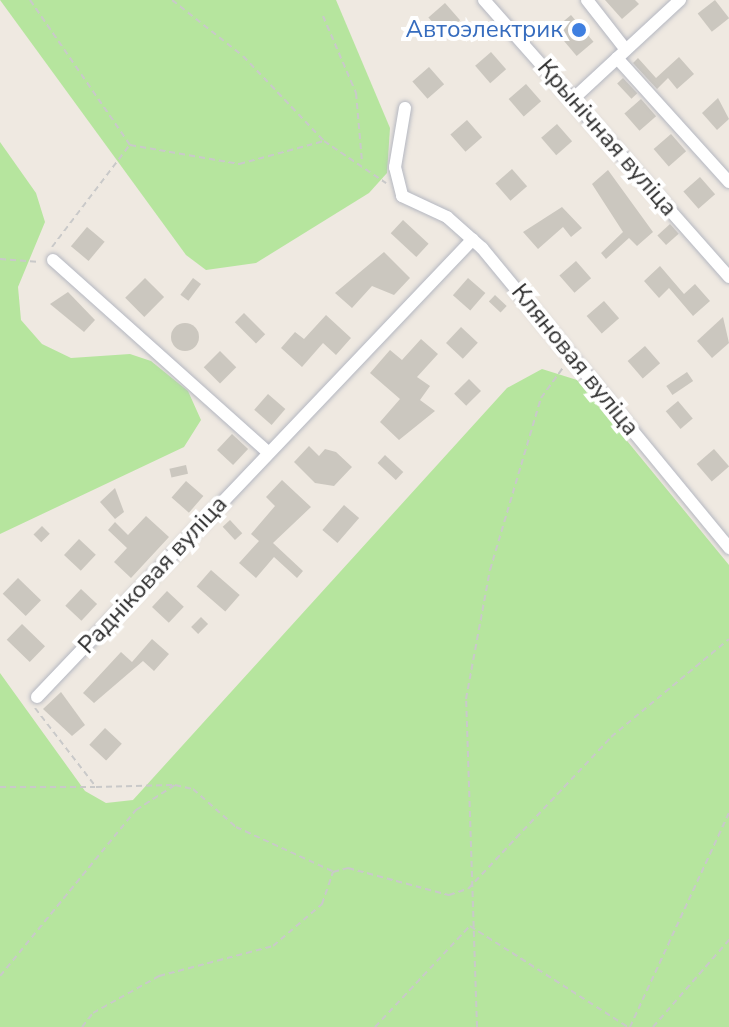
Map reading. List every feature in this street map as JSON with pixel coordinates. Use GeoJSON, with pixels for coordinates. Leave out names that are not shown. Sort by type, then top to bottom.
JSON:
{"type":"FeatureCollection","features":[{"type":"Feature","properties":{"kind":"street","name":"Крынічная вуліца"},"geometry":{"type":"LineString","coordinates":[[484,0],[729,277]]}},
{"type":"Feature","properties":{"kind":"street"},"geometry":{"type":"LineString","coordinates":[[587,0],[622,54],[729,182]]}},
{"type":"Feature","properties":{"kind":"street"},"geometry":{"type":"LineString","coordinates":[[573,99],[680,0]]}},
{"type":"Feature","properties":{"kind":"street"},"geometry":{"type":"LineString","coordinates":[[402,196],[395,167],[405,108]]}},
{"type":"Feature","properties":{"kind":"street","name":"Кляновая вуліца"},"geometry":{"type":"LineString","coordinates":[[402,196],[473,239],[729,548]]}},
{"type":"Feature","properties":{"kind":"street","name":"Радніковая вуліца"},"geometry":{"type":"LineString","coordinates":[[37,697],[473,239]]}},
{"type":"Feature","properties":{"kind":"street"},"geometry":{"type":"LineString","coordinates":[[53,260],[268,452]]}},
{"type":"Feature","properties":{"kind":"path"},"geometry":{"type":"LineString","coordinates":[[30,0],[130,145],[239,164],[324,141]]}},
{"type":"Feature","properties":{"kind":"path"},"geometry":{"type":"LineString","coordinates":[[172,0],[243,56],[324,141],[362,163],[402,196]]}},
{"type":"Feature","properties":{"kind":"path"},"geometry":{"type":"LineString","coordinates":[[323,16],[356,93],[362,163]]}},
{"type":"Feature","properties":{"kind":"path"},"geometry":{"type":"LineString","coordinates":[[0,259],[53,260],[51,241],[130,145]]}},
{"type":"Feature","properties":{"kind":"path"},"geometry":{"type":"LineString","coordinates":[[477,1027],[468,889],[466,699],[485,598],[541,398],[571,355]]}},
{"type":"Feature","properties":{"kind":"path"},"geometry":{"type":"LineString","coordinates":[[0,787],[175,785],[193,789],[236,827],[333,872],[348,868],[449,895],[468,889],[611,737],[729,639]]}},
{"type":"Feature","properties":{"kind":"path"},"geometry":{"type":"LineString","coordinates":[[37,697],[32,704],[96,787]]}},
{"type":"Feature","properties":{"kind":"path"},"geometry":{"type":"LineString","coordinates":[[0,976],[136,810],[175,785]]}},
{"type":"Feature","properties":{"kind":"path"},"geometry":{"type":"LineString","coordinates":[[470,926],[629,1027],[729,813]]}},
{"type":"Feature","properties":{"kind":"path"},"geometry":{"type":"LineString","coordinates":[[82,1027],[93,1013],[159,976],[273,946],[322,904],[333,872]]}},
{"type":"Feature","properties":{"kind":"path"},"geometry":{"type":"LineString","coordinates":[[375,1027],[470,926]]}},
{"type":"Feature","properties":{"kind":"path"},"geometry":{"type":"LineString","coordinates":[[653,1027],[729,940]]}},
{"type":"Feature","properties":{"kind":"green space"},"geometry":{"type":"Polygon","coordinates":[[[0,0],[336,0],[390,128],[387,173],[369,193],[256,263],[206,270],[186,255],[0,0]]]}},
{"type":"Feature","properties":{"kind":"green space"},"geometry":{"type":"Polygon","coordinates":[[[0,142],[36,193],[45,222],[18,287],[21,320],[42,344],[71,358],[130,354],[151,361],[188,391],[201,420],[184,447],[0,534],[0,142]]]}},
{"type":"Feature","properties":{"kind":"green space"},"geometry":{"type":"Polygon","coordinates":[[[542,369],[577,380],[729,565],[729,1027],[0,1027],[0,673],[85,791],[106,803],[133,800],[507,388],[542,369]]]}},
{"type":"Feature","properties":{"kind":"building"},"geometry":{"type":"Polygon","coordinates":[[[605,0],[635,0],[639,4],[622,19],[605,0]]]}},
{"type":"Feature","properties":{"kind":"building"},"geometry":{"type":"Polygon","coordinates":[[[715,0],[729,18],[712,32],[698,14],[715,0]]]}},
{"type":"Feature","properties":{"kind":"building"},"geometry":{"type":"Polygon","coordinates":[[[445,3],[460,20],[443,35],[428,17],[445,3]]]}},
{"type":"Feature","properties":{"kind":"building"},"geometry":{"type":"Polygon","coordinates":[[[571,15],[593,42],[577,56],[554,29],[571,15]]]}},
{"type":"Feature","properties":{"kind":"building"},"geometry":{"type":"Polygon","coordinates":[[[491,52],[506,69],[490,83],[475,66],[491,52]]]}},
{"type":"Feature","properties":{"kind":"building"},"geometry":{"type":"Polygon","coordinates":[[[679,57],[694,74],[677,89],[668,78],[657,89],[633,63],[638,58],[656,78],[679,57]]]}},
{"type":"Feature","properties":{"kind":"building"},"geometry":{"type":"Polygon","coordinates":[[[429,67],[444,84],[427,99],[412,81],[429,67]]]}},
{"type":"Feature","properties":{"kind":"building"},"geometry":{"type":"Polygon","coordinates":[[[623,78],[637,93],[631,99],[617,83],[623,78]]]}},
{"type":"Feature","properties":{"kind":"building"},"geometry":{"type":"Polygon","coordinates":[[[526,84],[541,101],[524,116],[509,99],[526,84]]]}},
{"type":"Feature","properties":{"kind":"building"},"geometry":{"type":"Polygon","coordinates":[[[718,98],[729,119],[717,130],[702,113],[718,98]]]}},
{"type":"Feature","properties":{"kind":"building"},"geometry":{"type":"Polygon","coordinates":[[[641,99],[656,116],[639,131],[624,113],[641,99]]]}},
{"type":"Feature","properties":{"kind":"building"},"geometry":{"type":"Polygon","coordinates":[[[467,120],[482,137],[465,152],[450,134],[467,120]]]}},
{"type":"Feature","properties":{"kind":"building"},"geometry":{"type":"Polygon","coordinates":[[[557,124],[572,141],[556,155],[541,138],[557,124]]]}},
{"type":"Feature","properties":{"kind":"building"},"geometry":{"type":"Polygon","coordinates":[[[671,134],[686,151],[669,166],[654,149],[671,134]]]}},
{"type":"Feature","properties":{"kind":"building"},"geometry":{"type":"Polygon","coordinates":[[[512,169],[527,186],[510,201],[495,183],[512,169]]]}},
{"type":"Feature","properties":{"kind":"building"},"geometry":{"type":"Polygon","coordinates":[[[608,170],[653,232],[637,246],[629,238],[606,259],[601,253],[623,232],[592,184],[608,170]]]}},
{"type":"Feature","properties":{"kind":"building"},"geometry":{"type":"Polygon","coordinates":[[[700,177],[715,194],[698,209],[683,191],[700,177]]]}},
{"type":"Feature","properties":{"kind":"building"},"geometry":{"type":"Polygon","coordinates":[[[562,207],[582,228],[571,237],[563,227],[538,249],[523,232],[562,207]]]}},
{"type":"Feature","properties":{"kind":"building"},"geometry":{"type":"Polygon","coordinates":[[[403,220],[429,244],[416,257],[391,233],[403,220]]]}},
{"type":"Feature","properties":{"kind":"building"},"geometry":{"type":"Polygon","coordinates":[[[670,224],[679,234],[666,245],[657,235],[670,224]]]}},
{"type":"Feature","properties":{"kind":"building"},"geometry":{"type":"Polygon","coordinates":[[[87,227],[105,242],[89,261],[71,246],[87,227]]]}},
{"type":"Feature","properties":{"kind":"building"},"geometry":{"type":"Polygon","coordinates":[[[384,252],[410,278],[394,295],[372,286],[352,308],[335,293],[384,252]]]}},
{"type":"Feature","properties":{"kind":"building"},"geometry":{"type":"Polygon","coordinates":[[[576,261],[591,278],[574,293],[559,275],[576,261]]]}},
{"type":"Feature","properties":{"kind":"building"},"geometry":{"type":"Polygon","coordinates":[[[660,266],[684,294],[695,284],[710,301],[693,316],[669,288],[659,298],[644,281],[660,266]]]}},
{"type":"Feature","properties":{"kind":"building"},"geometry":{"type":"Polygon","coordinates":[[[145,278],[164,297],[144,317],[125,298],[145,278]]]}},
{"type":"Feature","properties":{"kind":"building"},"geometry":{"type":"Polygon","coordinates":[[[193,278],[201,284],[188,301],[180,295],[193,278]]]}},
{"type":"Feature","properties":{"kind":"building"},"geometry":{"type":"Polygon","coordinates":[[[468,278],[485,293],[470,310],[453,295],[468,278]]]}},
{"type":"Feature","properties":{"kind":"building"},"geometry":{"type":"Polygon","coordinates":[[[68,292],[95,320],[84,332],[50,304],[68,292]]]}},
{"type":"Feature","properties":{"kind":"building"},"geometry":{"type":"Polygon","coordinates":[[[495,295],[507,306],[501,312],[489,302],[495,295]]]}},
{"type":"Feature","properties":{"kind":"building"},"geometry":{"type":"Polygon","coordinates":[[[604,301],[619,318],[602,333],[587,316],[604,301]]]}},
{"type":"Feature","properties":{"kind":"building"},"geometry":{"type":"Polygon","coordinates":[[[244,313],[265,334],[256,343],[235,322],[244,313]]]}},
{"type":"Feature","properties":{"kind":"building"},"geometry":{"type":"Polygon","coordinates":[[[326,315],[351,338],[336,355],[323,343],[302,367],[281,348],[295,332],[304,339],[326,315]]]}},
{"type":"Feature","properties":{"kind":"building"},"geometry":{"type":"Polygon","coordinates":[[[723,317],[729,343],[712,358],[697,341],[723,317]]]}},
{"type":"Feature","properties":{"kind":"building"},"geometry":{"type":"Polygon","coordinates":[[[185,323],[195,327],[199,337],[195,347],[185,351],[175,347],[171,337],[175,327],[185,323]]]}},
{"type":"Feature","properties":{"kind":"building"},"geometry":{"type":"Polygon","coordinates":[[[461,327],[478,343],[463,359],[446,343],[461,327]]]}},
{"type":"Feature","properties":{"kind":"building"},"geometry":{"type":"Polygon","coordinates":[[[421,339],[438,354],[417,377],[430,386],[420,400],[435,411],[399,440],[380,422],[400,399],[370,373],[390,350],[402,360],[421,339]]]}},
{"type":"Feature","properties":{"kind":"building"},"geometry":{"type":"Polygon","coordinates":[[[645,346],[660,363],[643,378],[628,361],[645,346]]]}},
{"type":"Feature","properties":{"kind":"building"},"geometry":{"type":"Polygon","coordinates":[[[220,351],[236,367],[220,384],[204,367],[220,351]]]}},
{"type":"Feature","properties":{"kind":"building"},"geometry":{"type":"Polygon","coordinates":[[[687,372],[693,381],[672,395],[666,386],[687,372]]]}},
{"type":"Feature","properties":{"kind":"building"},"geometry":{"type":"Polygon","coordinates":[[[469,379],[481,391],[466,406],[454,394],[469,379]]]}},
{"type":"Feature","properties":{"kind":"building"},"geometry":{"type":"Polygon","coordinates":[[[268,394],[285,409],[272,425],[254,410],[268,394]]]}},
{"type":"Feature","properties":{"kind":"building"},"geometry":{"type":"Polygon","coordinates":[[[678,401],[693,419],[681,429],[666,411],[678,401]]]}},
{"type":"Feature","properties":{"kind":"building"},"geometry":{"type":"Polygon","coordinates":[[[232,434],[248,449],[233,465],[217,450],[232,434]]]}},
{"type":"Feature","properties":{"kind":"building"},"geometry":{"type":"Polygon","coordinates":[[[309,446],[319,456],[325,449],[336,452],[352,467],[334,486],[315,483],[294,462],[309,446]]]}},
{"type":"Feature","properties":{"kind":"building"},"geometry":{"type":"Polygon","coordinates":[[[714,449],[729,466],[712,481],[697,464],[714,449]]]}},
{"type":"Feature","properties":{"kind":"building"},"geometry":{"type":"Polygon","coordinates":[[[385,455],[403,472],[396,480],[377,463],[385,455]]]}},
{"type":"Feature","properties":{"kind":"building"},"geometry":{"type":"Polygon","coordinates":[[[186,465],[188,474],[171,478],[169,469],[186,465]]]}},
{"type":"Feature","properties":{"kind":"building"},"geometry":{"type":"Polygon","coordinates":[[[282,480],[311,507],[273,543],[303,571],[297,578],[274,557],[256,578],[239,563],[259,541],[251,534],[275,506],[266,497],[282,480]]]}},
{"type":"Feature","properties":{"kind":"building"},"geometry":{"type":"Polygon","coordinates":[[[186,481],[203,496],[189,513],[172,498],[186,481]]]}},
{"type":"Feature","properties":{"kind":"building"},"geometry":{"type":"Polygon","coordinates":[[[115,488],[124,512],[115,519],[100,502],[115,488]]]}},
{"type":"Feature","properties":{"kind":"building"},"geometry":{"type":"Polygon","coordinates":[[[344,505],[359,518],[337,543],[322,530],[344,505]]]}},
{"type":"Feature","properties":{"kind":"building"},"geometry":{"type":"Polygon","coordinates":[[[146,516],[169,537],[131,578],[114,562],[127,548],[108,530],[115,522],[128,535],[146,516]]]}},
{"type":"Feature","properties":{"kind":"building"},"geometry":{"type":"Polygon","coordinates":[[[230,520],[242,533],[235,540],[223,527],[230,520]]]}},
{"type":"Feature","properties":{"kind":"building"},"geometry":{"type":"Polygon","coordinates":[[[42,526],[50,534],[41,542],[34,534],[42,526]]]}},
{"type":"Feature","properties":{"kind":"building"},"geometry":{"type":"Polygon","coordinates":[[[79,539],[96,555],[81,571],[64,555],[79,539]]]}},
{"type":"Feature","properties":{"kind":"building"},"geometry":{"type":"Polygon","coordinates":[[[211,570],[240,595],[225,612],[197,587],[211,570]]]}},
{"type":"Feature","properties":{"kind":"building"},"geometry":{"type":"Polygon","coordinates":[[[18,578],[41,600],[26,616],[3,594],[18,578]]]}},
{"type":"Feature","properties":{"kind":"building"},"geometry":{"type":"Polygon","coordinates":[[[81,589],[97,604],[81,621],[65,606],[81,589]]]}},
{"type":"Feature","properties":{"kind":"building"},"geometry":{"type":"Polygon","coordinates":[[[167,591],[184,607],[169,623],[152,607],[167,591]]]}},
{"type":"Feature","properties":{"kind":"building"},"geometry":{"type":"Polygon","coordinates":[[[201,617],[208,624],[198,634],[191,627],[201,617]]]}},
{"type":"Feature","properties":{"kind":"building"},"geometry":{"type":"Polygon","coordinates":[[[22,624],[45,646],[30,662],[7,640],[22,624]]]}},
{"type":"Feature","properties":{"kind":"building"},"geometry":{"type":"Polygon","coordinates":[[[152,639],[169,654],[154,671],[143,661],[94,703],[83,693],[121,652],[132,662],[152,639]]]}},
{"type":"Feature","properties":{"kind":"building"},"geometry":{"type":"Polygon","coordinates":[[[61,692],[85,725],[72,736],[43,709],[61,692]]]}},
{"type":"Feature","properties":{"kind":"building"},"geometry":{"type":"Polygon","coordinates":[[[105,728],[122,744],[106,761],[89,745],[105,728]]]}},
{"type":"Feature","properties":{"kind":"place","name":"Автоэлектрик"},"geometry":{"type":"Point","coordinates":[579,30]}}]}
